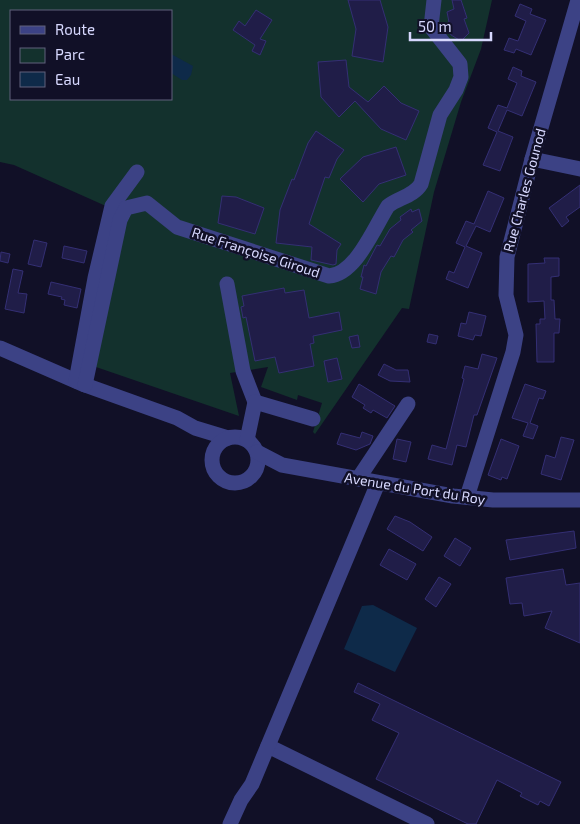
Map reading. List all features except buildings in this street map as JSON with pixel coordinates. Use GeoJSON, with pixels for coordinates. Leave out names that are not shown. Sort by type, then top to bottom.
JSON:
{"type":"FeatureCollection","features":[{"type":"Feature","properties":{"kind":"street","name":"Rue Françoise Giroud"},"geometry":{"type":"LineString","coordinates":[[81,383],[120,220],[126,208],[147,203],[176,226],[330,276],[337,275],[352,265],[388,206],[396,199],[411,194],[421,184],[440,115],[456,90],[461,77],[460,64],[431,27],[434,0]]}},
{"type":"Feature","properties":{"kind":"street","name":"Rue Charles Gounod"},"geometry":{"type":"LineString","coordinates":[[466,497],[513,352],[516,335],[506,295],[507,257],[532,159],[578,0]]}},
{"type":"Feature","properties":{"kind":"street"},"geometry":{"type":"LineString","coordinates":[[532,159],[580,169]]}},
{"type":"Feature","properties":{"kind":"street"},"geometry":{"type":"LineString","coordinates":[[81,383],[95,278],[112,206],[137,172]]}},
{"type":"Feature","properties":{"kind":"street"},"geometry":{"type":"LineString","coordinates":[[227,284],[243,371],[255,402],[247,440]]}},
{"type":"Feature","properties":{"kind":"street","name":"Avenue du Port du Roy"},"geometry":{"type":"LineString","coordinates":[[0,348],[81,383],[177,418],[195,428],[228,438],[241,437],[247,440],[257,452],[282,465],[466,497],[493,500],[580,500]]}},
{"type":"Feature","properties":{"kind":"street"},"geometry":{"type":"LineString","coordinates":[[255,402],[313,419]]}},
{"type":"Feature","properties":{"kind":"street"},"geometry":{"type":"LineString","coordinates":[[358,479],[408,404]]}},
{"type":"Feature","properties":{"kind":"street","name":"Avenue du Port du Roy"},"geometry":{"type":"LineString","coordinates":[[195,428],[213,452],[214,468],[224,480],[239,482],[253,474],[282,465]]}},
{"type":"Feature","properties":{"kind":"street"},"geometry":{"type":"LineString","coordinates":[[213,452],[217,445],[228,438]]}},
{"type":"Feature","properties":{"kind":"street"},"geometry":{"type":"LineString","coordinates":[[253,474],[257,468],[257,452]]}},
{"type":"Feature","properties":{"kind":"street"},"geometry":{"type":"LineString","coordinates":[[230,824],[241,800],[252,784],[378,483]]}},
{"type":"Feature","properties":{"kind":"street"},"geometry":{"type":"LineString","coordinates":[[268,746],[427,824]]}},
{"type":"Feature","properties":{"kind":"green space"},"geometry":{"type":"Polygon","coordinates":[[[0,0],[492,0],[481,49],[461,102],[434,192],[409,309],[402,308],[315,434],[313,432],[322,403],[298,395],[297,400],[261,387],[268,367],[230,373],[239,416],[96,367],[126,215],[14,165],[0,162],[0,0]]]}},
{"type":"Feature","properties":{"kind":"water"},"geometry":{"type":"Polygon","coordinates":[[[172,55],[193,66],[191,75],[187,80],[182,80],[172,74],[172,55]]]}},
{"type":"Feature","properties":{"kind":"water"},"geometry":{"type":"Polygon","coordinates":[[[373,605],[417,628],[395,672],[344,649],[362,606],[373,605]]]}}]}
